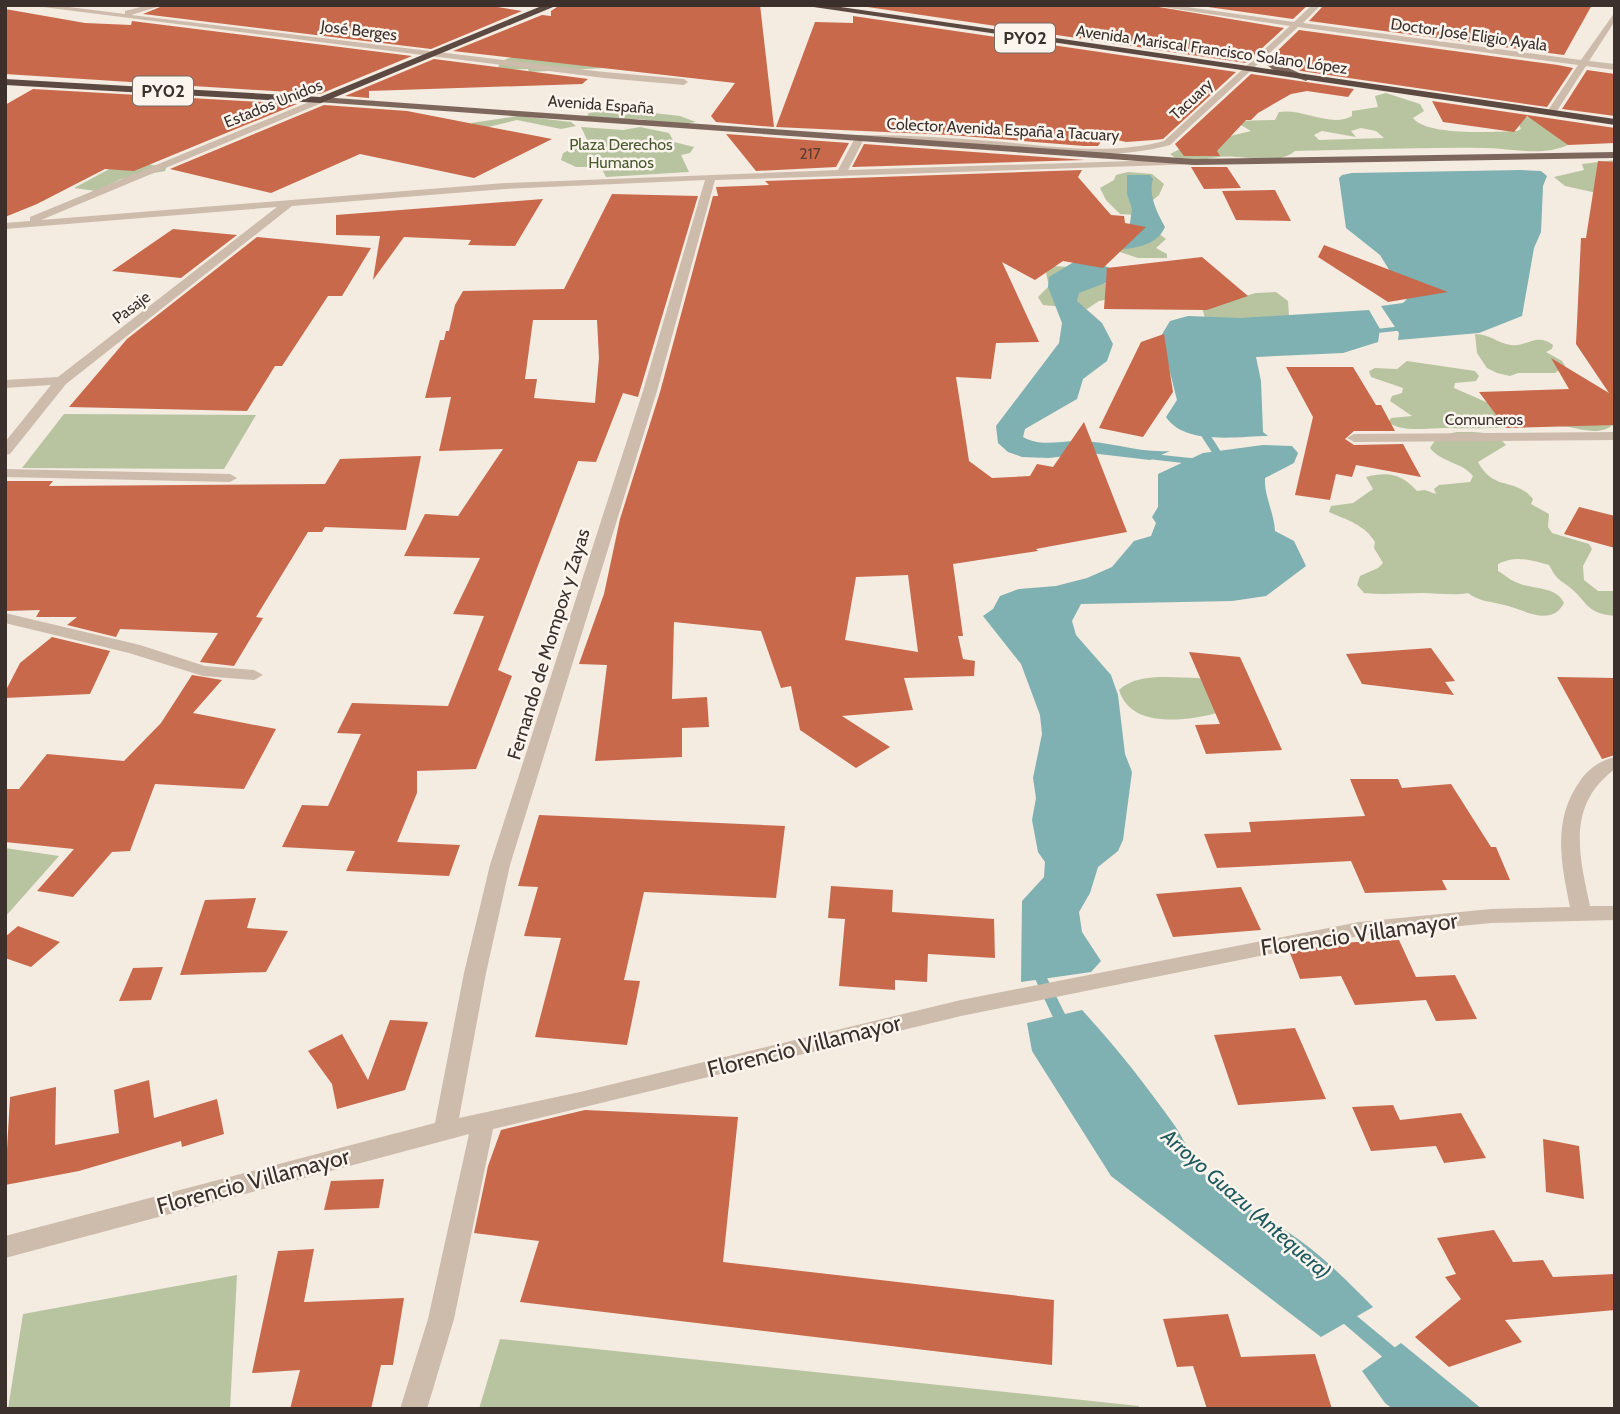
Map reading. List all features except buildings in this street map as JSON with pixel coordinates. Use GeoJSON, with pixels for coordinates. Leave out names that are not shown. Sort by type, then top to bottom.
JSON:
{"type":"FeatureCollection","features":[{"type":"Feature","properties":{"kind":"highway","name":"Estados Unidos"},"geometry":{"type":"LineString","coordinates":[[321,100],[553,5]]}},
{"type":"Feature","properties":{"kind":"highway","name":"Avenida Mariscal Francisco Solano López"},"geometry":{"type":"LineString","coordinates":[[805,5],[1615,122]]}},
{"type":"Feature","properties":{"kind":"highway","name":"Avenida España"},"geometry":{"type":"LineString","coordinates":[[5,82],[321,100]]}},
{"type":"Feature","properties":{"kind":"main road"},"geometry":{"type":"LineString","coordinates":[[1265,52],[1265,60],[1275,67],[1306,78]]}},
{"type":"Feature","properties":{"kind":"main road","name":"Avenida España"},"geometry":{"type":"LineString","coordinates":[[321,100],[1194,162]]}},
{"type":"Feature","properties":{"kind":"main road","name":"PY02"},"geometry":{"type":"LineString","coordinates":[[1194,162],[1615,155]]}},
{"type":"Feature","properties":{"kind":"street","name":"José Berges"},"geometry":{"type":"LineString","coordinates":[[31,5],[684,82]]}},
{"type":"Feature","properties":{"kind":"street"},"geometry":{"type":"LineString","coordinates":[[120,16],[159,5]]}},
{"type":"Feature","properties":{"kind":"street","name":"Doctor José Eligio Ayala"},"geometry":{"type":"LineString","coordinates":[[1153,5],[1615,67]]}},
{"type":"Feature","properties":{"kind":"street","name":"Tacuary"},"geometry":{"type":"LineString","coordinates":[[1144,149],[1167,143],[1317,5]]}},
{"type":"Feature","properties":{"kind":"street"},"geometry":{"type":"LineString","coordinates":[[1552,112],[1615,14]]}},
{"type":"Feature","properties":{"kind":"street","name":"Estados Unidos"},"geometry":{"type":"LineString","coordinates":[[5,228],[18,225],[321,100]]}},
{"type":"Feature","properties":{"kind":"street"},"geometry":{"type":"LineString","coordinates":[[841,173],[860,138]]}},
{"type":"Feature","properties":{"kind":"street","name":"Colector Avenida España a Tacuary"},"geometry":{"type":"LineString","coordinates":[[860,138],[938,139],[1104,150],[1144,149]]}},
{"type":"Feature","properties":{"kind":"street"},"geometry":{"type":"LineString","coordinates":[[18,225],[505,186],[1194,162]]}},
{"type":"Feature","properties":{"kind":"street","name":"Fernando de Mompox y Zayas"},"geometry":{"type":"LineString","coordinates":[[446,1130],[475,973],[500,865],[650,391],[711,177]]}},
{"type":"Feature","properties":{"kind":"street","name":"Pasaje"},"geometry":{"type":"LineString","coordinates":[[5,451],[61,381],[291,202]]}},
{"type":"Feature","properties":{"kind":"street"},"geometry":{"type":"LineString","coordinates":[[5,384],[61,381]]}},
{"type":"Feature","properties":{"kind":"street"},"geometry":{"type":"LineString","coordinates":[[5,431],[23,430]]}},
{"type":"Feature","properties":{"kind":"street","name":"Comuneros"},"geometry":{"type":"LineString","coordinates":[[1354,438],[1615,436]]}},
{"type":"Feature","properties":{"kind":"street"},"geometry":{"type":"LineString","coordinates":[[5,473],[230,478]]}},
{"type":"Feature","properties":{"kind":"street"},"geometry":{"type":"LineString","coordinates":[[5,618],[134,649],[203,671],[254,675]]}},
{"type":"Feature","properties":{"kind":"street"},"geometry":{"type":"LineString","coordinates":[[1583,914],[1570,860],[1573,810],[1588,781],[1613,763]]}},
{"type":"Feature","properties":{"kind":"street","name":"Florencio Villamayor"},"geometry":{"type":"LineString","coordinates":[[5,1247],[446,1130],[580,1101],[961,1008],[1359,929],[1491,916],[1615,913]]}},
{"type":"Feature","properties":{"kind":"street"},"geometry":{"type":"LineString","coordinates":[[412,1409],[441,1319],[483,1121]]}},
{"type":"Feature","properties":{"kind":"green space"},"geometry":{"type":"Polygon","coordinates":[[[517,55],[605,68],[529,72],[528,69],[503,70],[498,67],[501,61],[517,55]]]}},
{"type":"Feature","properties":{"kind":"green space"},"geometry":{"type":"Polygon","coordinates":[[[1386,93],[1420,104],[1424,111],[1413,118],[1420,124],[1446,130],[1517,131],[1521,129],[1516,118],[1531,118],[1544,124],[1568,145],[1547,151],[1459,148],[1295,151],[1287,156],[1269,159],[1219,157],[1187,161],[1170,154],[1184,147],[1251,131],[1234,121],[1275,120],[1279,112],[1344,119],[1352,116],[1352,111],[1378,107],[1375,96],[1386,93]],[[1361,128],[1351,131],[1356,137],[1322,131],[1314,135],[1319,140],[1384,138],[1376,131],[1361,128]]]}},
{"type":"Feature","properties":{"kind":"green space"},"geometry":{"type":"Polygon","coordinates":[[[636,111],[680,116],[696,122],[676,125],[640,119],[598,120],[587,116],[589,113],[636,111]]]}},
{"type":"Feature","properties":{"kind":"green space"},"geometry":{"type":"Polygon","coordinates":[[[519,116],[571,122],[576,126],[561,129],[517,120],[480,129],[471,123],[519,116]]]}},
{"type":"Feature","properties":{"kind":"green space","name":"Plaza Derechos Humanos"},"geometry":{"type":"Polygon","coordinates":[[[581,127],[623,130],[640,127],[669,133],[674,142],[694,147],[690,153],[681,155],[689,172],[606,177],[601,167],[576,167],[561,160],[563,153],[574,148],[591,148],[581,127]]]}},
{"type":"Feature","properties":{"kind":"green space"},"geometry":{"type":"Polygon","coordinates":[[[1615,160],[1615,197],[1565,186],[1554,177],[1584,170],[1582,164],[1615,160]]]}},
{"type":"Feature","properties":{"kind":"green space"},"geometry":{"type":"Polygon","coordinates":[[[148,164],[166,168],[165,171],[121,179],[96,191],[74,188],[113,167],[148,164]]]}},
{"type":"Feature","properties":{"kind":"green space"},"geometry":{"type":"Polygon","coordinates":[[[1128,172],[1152,174],[1164,184],[1159,195],[1135,215],[1120,214],[1106,200],[1100,188],[1114,180],[1116,175],[1128,172]]]}},
{"type":"Feature","properties":{"kind":"green space"},"geometry":{"type":"Polygon","coordinates":[[[1158,233],[1166,239],[1156,248],[1167,254],[1167,258],[1138,258],[1114,250],[1158,233]]]}},
{"type":"Feature","properties":{"kind":"green space"},"geometry":{"type":"Polygon","coordinates":[[[1052,266],[1089,268],[1104,283],[1116,288],[1114,298],[1099,301],[1087,309],[1043,305],[1038,297],[1049,286],[1046,273],[1052,266]]]}},
{"type":"Feature","properties":{"kind":"green space"},"geometry":{"type":"Polygon","coordinates":[[[1276,292],[1288,301],[1289,315],[1298,319],[1171,360],[1163,354],[1205,318],[1202,308],[1256,293],[1276,292]]]}},
{"type":"Feature","properties":{"kind":"green space"},"geometry":{"type":"Polygon","coordinates":[[[1475,334],[1511,345],[1547,341],[1553,345],[1552,349],[1546,352],[1562,361],[1565,366],[1555,373],[1518,373],[1510,376],[1497,373],[1487,368],[1477,353],[1475,334]]]}},
{"type":"Feature","properties":{"kind":"green space"},"geometry":{"type":"Polygon","coordinates":[[[1407,361],[1475,371],[1479,376],[1476,381],[1455,383],[1454,388],[1493,405],[1615,423],[1609,428],[1595,431],[1558,426],[1416,429],[1398,427],[1388,423],[1391,418],[1412,416],[1390,401],[1392,396],[1402,393],[1403,388],[1371,377],[1369,371],[1375,368],[1397,369],[1407,361]]]}},
{"type":"Feature","properties":{"kind":"green space"},"geometry":{"type":"Polygon","coordinates":[[[64,414],[256,415],[224,469],[22,468],[64,414]]]}},
{"type":"Feature","properties":{"kind":"green space"},"geometry":{"type":"Polygon","coordinates":[[[1457,432],[1490,434],[1506,445],[1478,462],[1491,477],[1526,492],[1533,499],[1531,504],[1549,514],[1548,527],[1552,533],[1589,544],[1592,549],[1583,566],[1584,580],[1598,591],[1615,591],[1615,616],[1592,609],[1557,577],[1549,565],[1523,559],[1504,561],[1498,564],[1498,571],[1515,582],[1556,594],[1564,603],[1552,614],[1536,615],[1481,600],[1468,593],[1371,594],[1364,593],[1357,585],[1360,576],[1383,563],[1374,548],[1375,542],[1371,536],[1355,524],[1329,512],[1331,506],[1353,503],[1373,489],[1366,477],[1374,475],[1394,475],[1417,491],[1425,490],[1436,494],[1434,489],[1439,485],[1470,482],[1473,476],[1468,471],[1440,457],[1430,448],[1441,437],[1457,432]]]}},
{"type":"Feature","properties":{"kind":"green space"},"geometry":{"type":"Polygon","coordinates":[[[1146,678],[1198,678],[1212,682],[1217,713],[1176,720],[1147,717],[1125,703],[1119,690],[1127,684],[1146,678]]]}},
{"type":"Feature","properties":{"kind":"green space"},"geometry":{"type":"Polygon","coordinates":[[[5,848],[59,856],[5,917],[5,848]]]}},
{"type":"Feature","properties":{"kind":"green space"},"geometry":{"type":"Polygon","coordinates":[[[237,1275],[230,1409],[8,1409],[23,1314],[237,1275]]]}},
{"type":"Feature","properties":{"kind":"green space"},"geometry":{"type":"Polygon","coordinates":[[[500,1339],[1139,1406],[1139,1409],[479,1409],[500,1339]]]}},
{"type":"Feature","properties":{"kind":"water"},"geometry":{"type":"Polygon","coordinates":[[[1541,171],[1547,176],[1543,186],[1541,232],[1534,248],[1522,316],[1479,333],[1398,340],[1399,333],[1381,306],[1403,303],[1407,299],[1380,255],[1346,228],[1339,178],[1352,173],[1541,171]]]}},
{"type":"Feature","properties":{"kind":"water"},"geometry":{"type":"Polygon","coordinates":[[[1127,175],[1150,175],[1153,179],[1152,197],[1165,227],[1155,240],[1147,244],[1105,251],[1130,223],[1132,209],[1127,194],[1127,175]]]}},
{"type":"Feature","properties":{"kind":"water"},"geometry":{"type":"Polygon","coordinates":[[[1082,257],[1110,268],[1108,282],[1079,293],[1077,301],[1102,323],[1113,344],[1107,361],[1083,379],[1077,399],[1025,429],[1023,437],[1043,443],[1077,441],[1170,451],[1150,460],[1090,453],[1049,458],[1022,457],[1008,452],[998,443],[996,426],[1059,343],[1062,323],[1048,287],[1049,277],[1082,257]]]}},
{"type":"Feature","properties":{"kind":"water"},"geometry":{"type":"Polygon","coordinates":[[[1369,310],[1380,329],[1378,342],[1343,353],[1256,357],[1261,381],[1263,432],[1268,436],[1199,436],[1175,426],[1166,417],[1177,400],[1161,336],[1170,321],[1188,316],[1240,318],[1369,310]]]}},
{"type":"Feature","properties":{"kind":"water"},"geometry":{"type":"Polygon","coordinates":[[[1263,445],[1292,446],[1298,453],[1294,463],[1265,478],[1265,485],[1275,531],[1294,541],[1306,566],[1266,596],[1232,601],[1081,604],[1072,621],[1076,635],[1111,675],[1118,695],[1125,754],[1132,772],[1123,840],[1118,851],[1098,867],[1090,893],[1079,912],[1082,932],[1101,961],[1091,972],[1021,982],[1022,901],[1044,877],[1045,862],[1038,852],[1032,820],[1036,798],[1033,778],[1042,734],[1040,715],[1021,664],[983,616],[993,609],[1000,596],[1019,589],[1056,586],[1087,578],[1112,567],[1134,541],[1151,536],[1156,523],[1152,517],[1158,507],[1158,474],[1203,453],[1263,445]]]}},
{"type":"Feature","properties":{"kind":"water"},"geometry":{"type":"Polygon","coordinates":[[[1082,1010],[1153,1096],[1206,1176],[1227,1194],[1308,1247],[1373,1307],[1321,1337],[1111,1176],[1032,1051],[1027,1023],[1082,1010]]]}},
{"type":"Feature","properties":{"kind":"water"},"geometry":{"type":"Polygon","coordinates":[[[1401,1343],[1482,1409],[1393,1409],[1385,1403],[1362,1371],[1401,1343]]]}},
{"type":"Feature","properties":{"kind":"waterway","name":"Arroyo Guazu (Antequera)"},"geometry":{"type":"LineString","coordinates":[[1368,332],[1411,327]]}},
{"type":"Feature","properties":{"kind":"waterway","name":"Arroyo Guazu (Antequera)"},"geometry":{"type":"LineString","coordinates":[[1195,427],[1203,432],[1222,461]]}},
{"type":"Feature","properties":{"kind":"waterway"},"geometry":{"type":"LineString","coordinates":[[1143,456],[1200,462]]}},
{"type":"Feature","properties":{"kind":"waterway","name":"Arroyo Guazu (Antequera)"},"geometry":{"type":"LineString","coordinates":[[1036,968],[1064,1026]]}},
{"type":"Feature","properties":{"kind":"waterway","name":"Arroyo Guazu (Antequera)"},"geometry":{"type":"LineString","coordinates":[[1341,1312],[1398,1360]]}}]}
